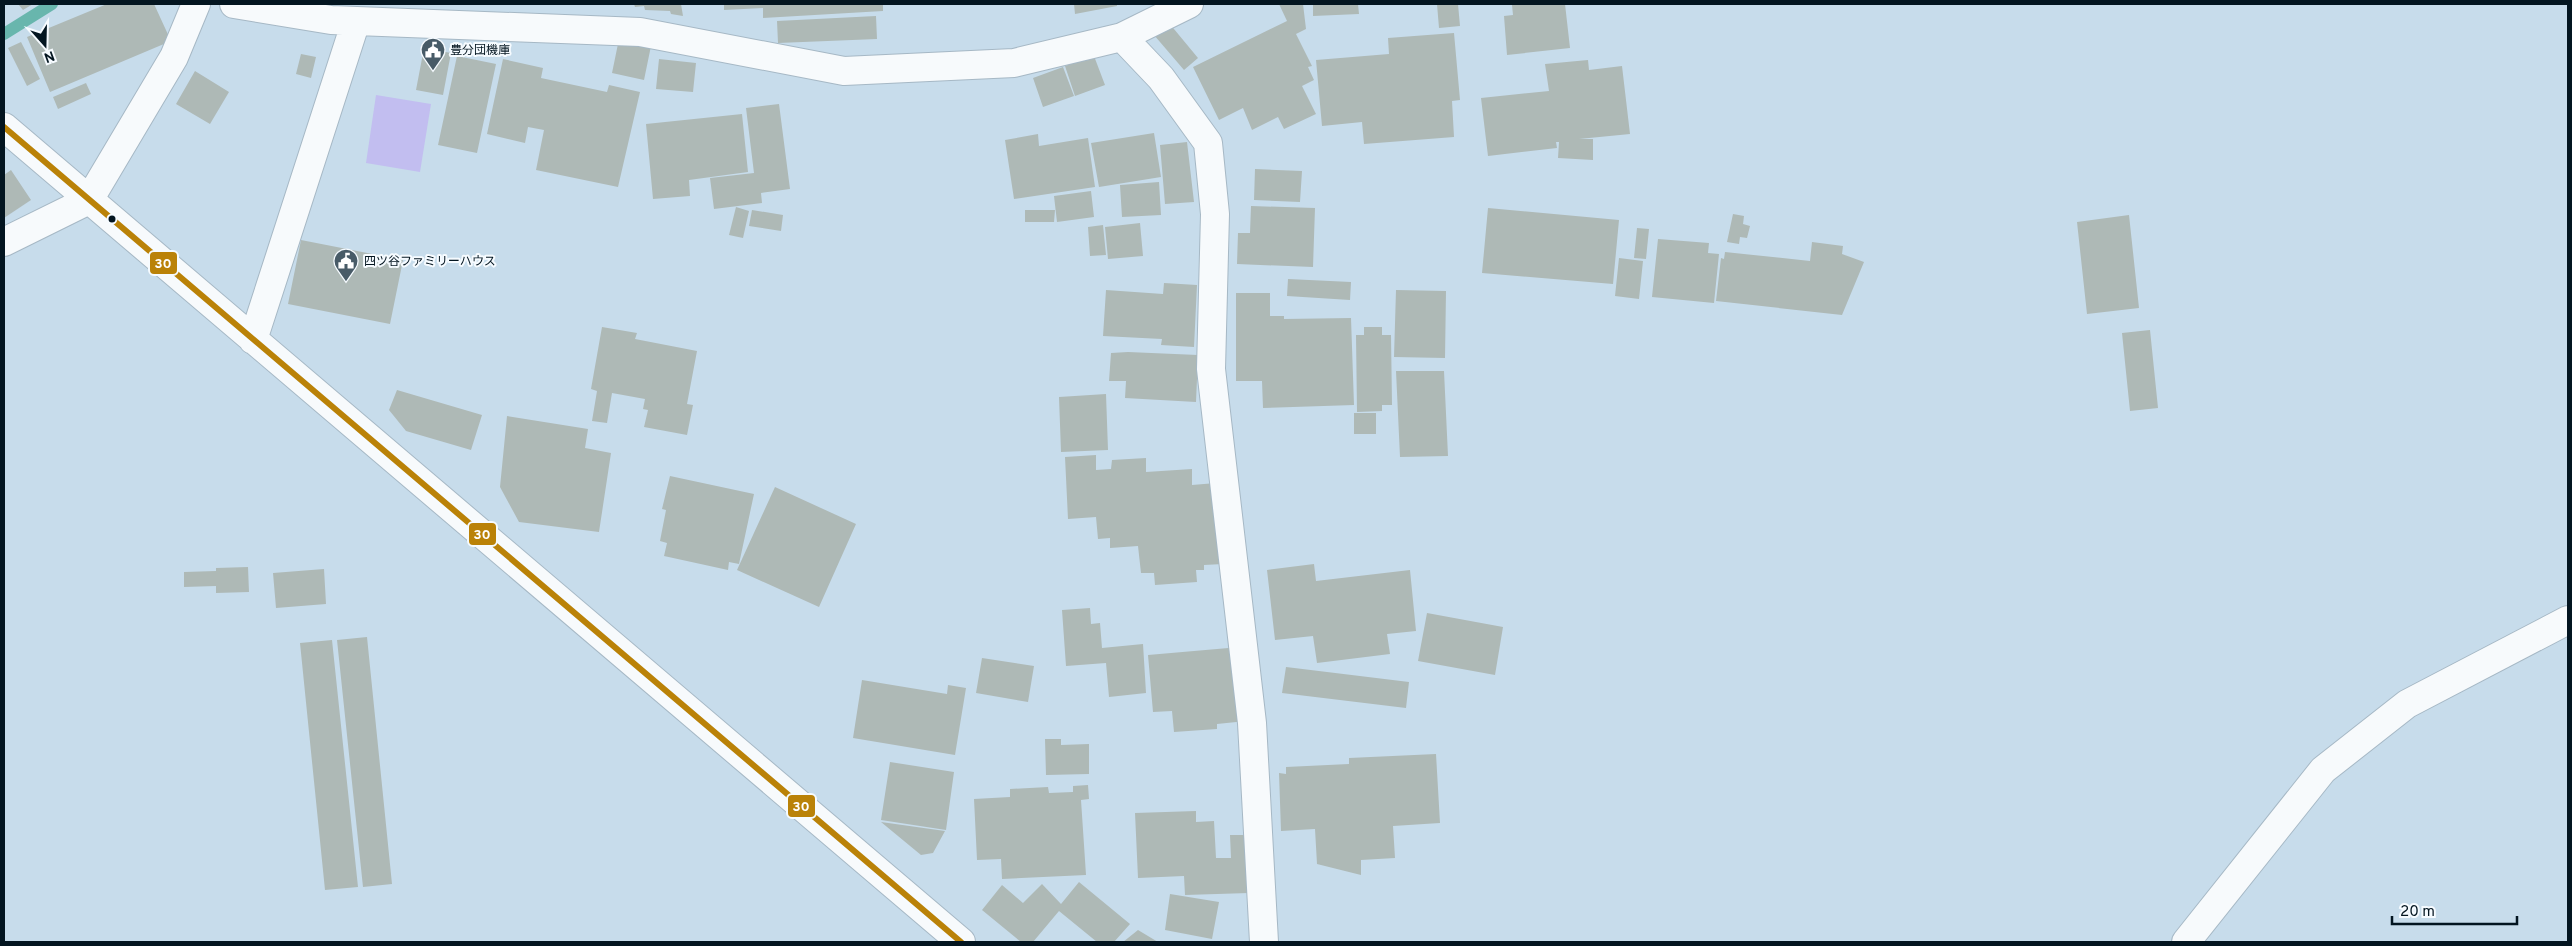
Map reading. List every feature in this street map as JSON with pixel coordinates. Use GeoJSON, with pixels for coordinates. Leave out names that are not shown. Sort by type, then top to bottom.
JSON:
{"type":"FeatureCollection","features":[{"type":"Feature","properties":{"kind":"street"},"geometry":{"type":"LineString","coordinates":[[4,242],[89,200],[174,57],[196,4]]}},
{"type":"Feature","properties":{"kind":"street"},"geometry":{"type":"LineString","coordinates":[[234,4],[330,20],[640,32],[844,71],[1014,63],[1122,37],[1190,4]]}},
{"type":"Feature","properties":{"kind":"street"},"geometry":{"type":"LineString","coordinates":[[253,340],[356,21]]}},
{"type":"Feature","properties":{"kind":"street"},"geometry":{"type":"LineString","coordinates":[[1122,37],[1161,78],[1208,143],[1215,214],[1211,369],[1252,723],[1264,942]]}},
{"type":"Feature","properties":{"kind":"street"},"geometry":{"type":"LineString","coordinates":[[4,127],[961,942]]}},
{"type":"Feature","properties":{"kind":"street"},"geometry":{"type":"LineString","coordinates":[[2186,942],[2323,770],[2407,704],[2568,620]]}},
{"type":"Feature","properties":{"kind":"shaded area"},"geometry":{"type":"Polygon","coordinates":[[[376,95],[431,104],[420,172],[366,163],[376,95]]]}},
{"type":"Feature","properties":{"kind":"building"},"geometry":{"type":"Polygon","coordinates":[[[18,4],[33,4],[23,10],[18,4]]]}},
{"type":"Feature","properties":{"kind":"building"},"geometry":{"type":"Polygon","coordinates":[[[107,4],[154,4],[171,41],[50,92],[27,37],[107,4]]]}},
{"type":"Feature","properties":{"kind":"building"},"geometry":{"type":"Polygon","coordinates":[[[634,4],[681,4],[683,16],[671,14],[670,11],[645,10],[644,6],[635,7],[634,4]]]}},
{"type":"Feature","properties":{"kind":"building"},"geometry":{"type":"Polygon","coordinates":[[[724,4],[883,4],[883,11],[763,18],[763,8],[724,10],[724,4]]]}},
{"type":"Feature","properties":{"kind":"building"},"geometry":{"type":"Polygon","coordinates":[[[1074,4],[1117,4],[1117,6],[1075,14],[1074,4]]]}},
{"type":"Feature","properties":{"kind":"building"},"geometry":{"type":"Polygon","coordinates":[[[1279,4],[1303,4],[1306,29],[1296,34],[1312,66],[1308,67],[1314,80],[1302,86],[1316,114],[1284,129],[1278,117],[1252,130],[1243,108],[1219,120],[1193,67],[1287,21],[1279,4]]]}},
{"type":"Feature","properties":{"kind":"building"},"geometry":{"type":"Polygon","coordinates":[[[1313,4],[1358,4],[1359,14],[1313,16],[1313,4]]]}},
{"type":"Feature","properties":{"kind":"building"},"geometry":{"type":"Polygon","coordinates":[[[1437,4],[1458,4],[1460,26],[1439,28],[1437,4]]]}},
{"type":"Feature","properties":{"kind":"building"},"geometry":{"type":"Polygon","coordinates":[[[1565,4],[1570,48],[1507,55],[1504,16],[1513,15],[1512,5],[1565,4]]]}},
{"type":"Feature","properties":{"kind":"building"},"geometry":{"type":"Polygon","coordinates":[[[876,16],[877,39],[778,43],[777,21],[876,16]]]}},
{"type":"Feature","properties":{"kind":"building"},"geometry":{"type":"Polygon","coordinates":[[[1169,23],[1198,58],[1184,70],[1154,35],[1169,23]]]}},
{"type":"Feature","properties":{"kind":"building"},"geometry":{"type":"Polygon","coordinates":[[[1454,33],[1460,100],[1452,101],[1454,137],[1364,144],[1362,122],[1322,126],[1316,60],[1389,54],[1388,38],[1454,33]]]}},
{"type":"Feature","properties":{"kind":"building"},"geometry":{"type":"Polygon","coordinates":[[[619,39],[651,46],[644,80],[612,73],[619,39]]]}},
{"type":"Feature","properties":{"kind":"building"},"geometry":{"type":"Polygon","coordinates":[[[21,42],[40,79],[27,86],[8,48],[21,42]]]}},
{"type":"Feature","properties":{"kind":"building","name":"豊分団機庫"},"geometry":{"type":"Polygon","coordinates":[[[424,48],[451,53],[443,95],[416,90],[424,48]]]}},
{"type":"Feature","properties":{"kind":"building"},"geometry":{"type":"Polygon","coordinates":[[[301,54],[316,57],[311,78],[296,74],[301,54]]]}},
{"type":"Feature","properties":{"kind":"building"},"geometry":{"type":"Polygon","coordinates":[[[457,56],[496,64],[477,153],[438,145],[457,56]]]}},
{"type":"Feature","properties":{"kind":"building"},"geometry":{"type":"Polygon","coordinates":[[[1094,56],[1105,85],[1075,96],[1065,66],[1094,56]]]}},
{"type":"Feature","properties":{"kind":"building"},"geometry":{"type":"Polygon","coordinates":[[[503,59],[543,68],[541,78],[607,92],[609,85],[640,92],[618,187],[536,170],[544,130],[528,127],[525,143],[487,134],[503,59]]]}},
{"type":"Feature","properties":{"kind":"building"},"geometry":{"type":"Polygon","coordinates":[[[659,59],[696,63],[693,92],[656,89],[659,59]]]}},
{"type":"Feature","properties":{"kind":"building"},"geometry":{"type":"Polygon","coordinates":[[[1588,60],[1589,70],[1622,66],[1630,134],[1579,139],[1593,139],[1593,160],[1558,158],[1559,142],[1556,142],[1557,148],[1488,156],[1481,98],[1549,91],[1545,64],[1588,60]]]}},
{"type":"Feature","properties":{"kind":"building"},"geometry":{"type":"Polygon","coordinates":[[[1063,67],[1074,96],[1043,107],[1033,78],[1063,67]]]}},
{"type":"Feature","properties":{"kind":"building"},"geometry":{"type":"Polygon","coordinates":[[[195,71],[229,92],[210,124],[176,104],[195,71]]]}},
{"type":"Feature","properties":{"kind":"building"},"geometry":{"type":"Polygon","coordinates":[[[86,83],[91,94],[58,109],[53,97],[86,83]]]}},
{"type":"Feature","properties":{"kind":"building"},"geometry":{"type":"Polygon","coordinates":[[[779,104],[790,189],[761,193],[762,203],[714,209],[710,178],[754,173],[746,108],[779,104]]]}},
{"type":"Feature","properties":{"kind":"building"},"geometry":{"type":"Polygon","coordinates":[[[742,114],[748,172],[689,180],[690,196],[653,199],[646,124],[742,114]]]}},
{"type":"Feature","properties":{"kind":"building"},"geometry":{"type":"Polygon","coordinates":[[[1154,133],[1161,177],[1099,187],[1091,143],[1154,133]]]}},
{"type":"Feature","properties":{"kind":"building"},"geometry":{"type":"Polygon","coordinates":[[[1038,134],[1039,146],[1088,138],[1095,187],[1014,199],[1005,140],[1038,134]]]}},
{"type":"Feature","properties":{"kind":"building"},"geometry":{"type":"Polygon","coordinates":[[[1187,142],[1194,202],[1165,204],[1160,145],[1187,142]]]}},
{"type":"Feature","properties":{"kind":"building"},"geometry":{"type":"Polygon","coordinates":[[[1255,169],[1302,171],[1300,202],[1254,200],[1255,169]]]}},
{"type":"Feature","properties":{"kind":"building"},"geometry":{"type":"Polygon","coordinates":[[[11,170],[31,200],[4,218],[4,175],[11,170]]]}},
{"type":"Feature","properties":{"kind":"building"},"geometry":{"type":"Polygon","coordinates":[[[1159,182],[1161,215],[1122,217],[1120,185],[1159,182]]]}},
{"type":"Feature","properties":{"kind":"building"},"geometry":{"type":"Polygon","coordinates":[[[1091,191],[1094,217],[1057,222],[1054,196],[1091,191]]]}},
{"type":"Feature","properties":{"kind":"building"},"geometry":{"type":"Polygon","coordinates":[[[1251,206],[1315,208],[1313,267],[1237,264],[1238,233],[1250,233],[1251,206]]]}},
{"type":"Feature","properties":{"kind":"building"},"geometry":{"type":"Polygon","coordinates":[[[736,207],[749,211],[743,238],[729,235],[736,207]]]}},
{"type":"Feature","properties":{"kind":"building"},"geometry":{"type":"Polygon","coordinates":[[[1488,208],[1619,220],[1613,284],[1482,273],[1488,208]]]}},
{"type":"Feature","properties":{"kind":"building"},"geometry":{"type":"Polygon","coordinates":[[[752,210],[783,215],[781,231],[749,226],[752,210]]]}},
{"type":"Feature","properties":{"kind":"building"},"geometry":{"type":"Polygon","coordinates":[[[1025,210],[1055,210],[1054,222],[1025,222],[1025,210]]]}},
{"type":"Feature","properties":{"kind":"building"},"geometry":{"type":"Polygon","coordinates":[[[1733,214],[1744,216],[1743,224],[1750,226],[1747,238],[1740,237],[1739,244],[1727,242],[1733,214]]]}},
{"type":"Feature","properties":{"kind":"building"},"geometry":{"type":"Polygon","coordinates":[[[2129,215],[2139,308],[2087,314],[2077,222],[2129,215]]]}},
{"type":"Feature","properties":{"kind":"building"},"geometry":{"type":"Polygon","coordinates":[[[1140,223],[1143,256],[1108,259],[1105,227],[1140,223]]]}},
{"type":"Feature","properties":{"kind":"building"},"geometry":{"type":"Polygon","coordinates":[[[1103,225],[1106,255],[1090,256],[1088,227],[1103,225]]]}},
{"type":"Feature","properties":{"kind":"building"},"geometry":{"type":"Polygon","coordinates":[[[1637,228],[1649,229],[1646,259],[1634,258],[1637,228]]]}},
{"type":"Feature","properties":{"kind":"building"},"geometry":{"type":"Polygon","coordinates":[[[1658,239],[1709,243],[1708,253],[1719,254],[1714,303],[1652,297],[1658,239]]]}},
{"type":"Feature","properties":{"kind":"building","name":"四ツ谷ファミリーハウス"},"geometry":{"type":"Polygon","coordinates":[[[301,240],[403,260],[390,324],[288,304],[301,240]]]}},
{"type":"Feature","properties":{"kind":"building"},"geometry":{"type":"Polygon","coordinates":[[[1812,242],[1843,246],[1842,254],[1864,262],[1842,315],[1716,301],[1721,258],[1724,259],[1725,252],[1810,261],[1812,242]]]}},
{"type":"Feature","properties":{"kind":"building"},"geometry":{"type":"Polygon","coordinates":[[[1619,258],[1643,261],[1639,299],[1615,296],[1619,258]]]}},
{"type":"Feature","properties":{"kind":"building"},"geometry":{"type":"Polygon","coordinates":[[[1288,279],[1351,282],[1350,300],[1287,296],[1288,279]]]}},
{"type":"Feature","properties":{"kind":"building"},"geometry":{"type":"Polygon","coordinates":[[[1164,283],[1197,285],[1194,347],[1161,345],[1162,339],[1103,336],[1106,290],[1163,294],[1164,283]]]}},
{"type":"Feature","properties":{"kind":"building"},"geometry":{"type":"Polygon","coordinates":[[[1396,290],[1446,291],[1445,358],[1394,357],[1396,290]]]}},
{"type":"Feature","properties":{"kind":"building"},"geometry":{"type":"Polygon","coordinates":[[[1236,293],[1270,293],[1270,316],[1284,316],[1284,319],[1351,318],[1354,405],[1263,408],[1262,381],[1236,381],[1236,293]]]}},
{"type":"Feature","properties":{"kind":"building"},"geometry":{"type":"Polygon","coordinates":[[[602,327],[637,333],[635,339],[697,351],[687,404],[693,405],[687,435],[644,427],[648,410],[643,409],[645,399],[612,393],[607,423],[592,421],[597,391],[591,389],[602,327]]]}},
{"type":"Feature","properties":{"kind":"building"},"geometry":{"type":"Polygon","coordinates":[[[1364,327],[1382,327],[1382,335],[1391,335],[1392,405],[1382,405],[1382,411],[1357,412],[1356,335],[1364,335],[1364,327]]]}},
{"type":"Feature","properties":{"kind":"building"},"geometry":{"type":"Polygon","coordinates":[[[2150,330],[2158,408],[2130,411],[2122,333],[2150,330]]]}},
{"type":"Feature","properties":{"kind":"building"},"geometry":{"type":"Polygon","coordinates":[[[1111,353],[1198,355],[1196,402],[1125,398],[1126,381],[1109,381],[1111,353]]]}},
{"type":"Feature","properties":{"kind":"building"},"geometry":{"type":"Polygon","coordinates":[[[1396,371],[1444,371],[1448,456],[1400,457],[1396,371]]]}},
{"type":"Feature","properties":{"kind":"building"},"geometry":{"type":"Polygon","coordinates":[[[397,390],[482,415],[471,450],[406,431],[389,410],[397,390]]]}},
{"type":"Feature","properties":{"kind":"building"},"geometry":{"type":"Polygon","coordinates":[[[1106,394],[1108,450],[1061,452],[1059,397],[1106,394]]]}},
{"type":"Feature","properties":{"kind":"building"},"geometry":{"type":"Polygon","coordinates":[[[1354,413],[1376,413],[1376,434],[1354,434],[1354,413]]]}},
{"type":"Feature","properties":{"kind":"building"},"geometry":{"type":"Polygon","coordinates":[[[507,416],[588,429],[585,448],[611,453],[599,532],[519,522],[500,487],[507,416]]]}},
{"type":"Feature","properties":{"kind":"building"},"geometry":{"type":"Polygon","coordinates":[[[1096,455],[1096,470],[1111,469],[1112,460],[1146,458],[1146,472],[1192,469],[1192,485],[1216,483],[1223,564],[1204,565],[1204,570],[1196,570],[1197,582],[1155,585],[1154,573],[1141,573],[1138,546],[1110,548],[1110,538],[1098,539],[1096,517],[1068,519],[1065,457],[1096,455]]]}},
{"type":"Feature","properties":{"kind":"building"},"geometry":{"type":"Polygon","coordinates":[[[670,476],[754,494],[739,564],[729,562],[728,570],[664,556],[667,543],[660,541],[666,510],[662,509],[670,476]]]}},
{"type":"Feature","properties":{"kind":"building"},"geometry":{"type":"Polygon","coordinates":[[[775,487],[856,524],[819,607],[737,570],[775,487]]]}},
{"type":"Feature","properties":{"kind":"building"},"geometry":{"type":"Polygon","coordinates":[[[1314,564],[1316,581],[1410,570],[1416,631],[1387,634],[1390,654],[1317,663],[1313,636],[1275,640],[1267,570],[1314,564]]]}},
{"type":"Feature","properties":{"kind":"building"},"geometry":{"type":"Polygon","coordinates":[[[248,567],[249,592],[216,593],[216,586],[184,587],[184,572],[248,567]]]}},
{"type":"Feature","properties":{"kind":"building"},"geometry":{"type":"Polygon","coordinates":[[[324,569],[326,604],[276,608],[273,573],[324,569]]]}},
{"type":"Feature","properties":{"kind":"building"},"geometry":{"type":"Polygon","coordinates":[[[1090,608],[1091,624],[1100,623],[1102,648],[1143,644],[1146,693],[1109,697],[1106,663],[1066,666],[1062,610],[1090,608]]]}},
{"type":"Feature","properties":{"kind":"building"},"geometry":{"type":"Polygon","coordinates":[[[1427,613],[1503,627],[1495,675],[1418,661],[1427,613]]]}},
{"type":"Feature","properties":{"kind":"building"},"geometry":{"type":"Polygon","coordinates":[[[367,637],[392,884],[363,887],[337,640],[367,637]]]}},
{"type":"Feature","properties":{"kind":"building"},"geometry":{"type":"Polygon","coordinates":[[[332,640],[358,887],[325,890],[300,643],[332,640]]]}},
{"type":"Feature","properties":{"kind":"building"},"geometry":{"type":"Polygon","coordinates":[[[1240,647],[1246,721],[1217,724],[1217,729],[1174,732],[1172,711],[1153,712],[1148,655],[1240,647]]]}},
{"type":"Feature","properties":{"kind":"building"},"geometry":{"type":"Polygon","coordinates":[[[982,658],[1034,666],[1028,702],[976,693],[982,658]]]}},
{"type":"Feature","properties":{"kind":"building"},"geometry":{"type":"Polygon","coordinates":[[[1286,667],[1409,682],[1406,708],[1282,693],[1286,667]]]}},
{"type":"Feature","properties":{"kind":"building"},"geometry":{"type":"Polygon","coordinates":[[[862,680],[947,694],[948,685],[966,688],[955,755],[853,738],[862,680]]]}},
{"type":"Feature","properties":{"kind":"building"},"geometry":{"type":"Polygon","coordinates":[[[1045,739],[1061,739],[1061,745],[1089,744],[1089,774],[1046,775],[1045,739]]]}},
{"type":"Feature","properties":{"kind":"building"},"geometry":{"type":"Polygon","coordinates":[[[1436,754],[1440,823],[1393,826],[1395,858],[1361,860],[1361,875],[1317,864],[1315,829],[1281,831],[1279,773],[1286,774],[1286,767],[1349,764],[1349,758],[1436,754]]]}},
{"type":"Feature","properties":{"kind":"building"},"geometry":{"type":"Polygon","coordinates":[[[890,762],[954,772],[946,830],[881,820],[890,762]]]}},
{"type":"Feature","properties":{"kind":"building"},"geometry":{"type":"Polygon","coordinates":[[[1088,785],[1089,799],[1081,800],[1086,875],[1002,879],[1001,859],[977,860],[974,799],[1010,797],[1010,789],[1048,787],[1049,793],[1073,792],[1073,786],[1088,785]]]}},
{"type":"Feature","properties":{"kind":"building"},"geometry":{"type":"Polygon","coordinates":[[[1196,811],[1196,822],[1214,821],[1216,858],[1231,858],[1230,835],[1246,835],[1249,893],[1185,895],[1184,876],[1138,878],[1135,813],[1196,811]]]}},
{"type":"Feature","properties":{"kind":"building"},"geometry":{"type":"Polygon","coordinates":[[[881,822],[945,831],[933,853],[921,855],[881,822]]]}},
{"type":"Feature","properties":{"kind":"building"},"geometry":{"type":"Polygon","coordinates":[[[1079,882],[1130,924],[1114,942],[1097,942],[1059,911],[1033,942],[1021,942],[982,910],[1002,885],[1023,903],[1042,884],[1061,904],[1079,882]]]}},
{"type":"Feature","properties":{"kind":"building"},"geometry":{"type":"Polygon","coordinates":[[[1170,894],[1219,902],[1212,939],[1165,930],[1170,894]]]}},
{"type":"Feature","properties":{"kind":"building"},"geometry":{"type":"Polygon","coordinates":[[[1138,930],[1158,942],[1123,942],[1138,930]]]}},
{"type":"Feature","properties":{"kind":"waterway"},"geometry":{"type":"LineString","coordinates":[[4,34],[52,4]]}},
{"type":"Feature","properties":{"kind":"transit line","name":"30"},"geometry":{"type":"LineString","coordinates":[[4,127],[961,942]]}},
{"type":"Feature","properties":{"kind":"place","name":"豊分団機庫"},"geometry":{"type":"Point","coordinates":[433,71]}},
{"type":"Feature","properties":{"kind":"place","name":"四ツ谷ファミリーハウス"},"geometry":{"type":"Point","coordinates":[346,282]}}]}
